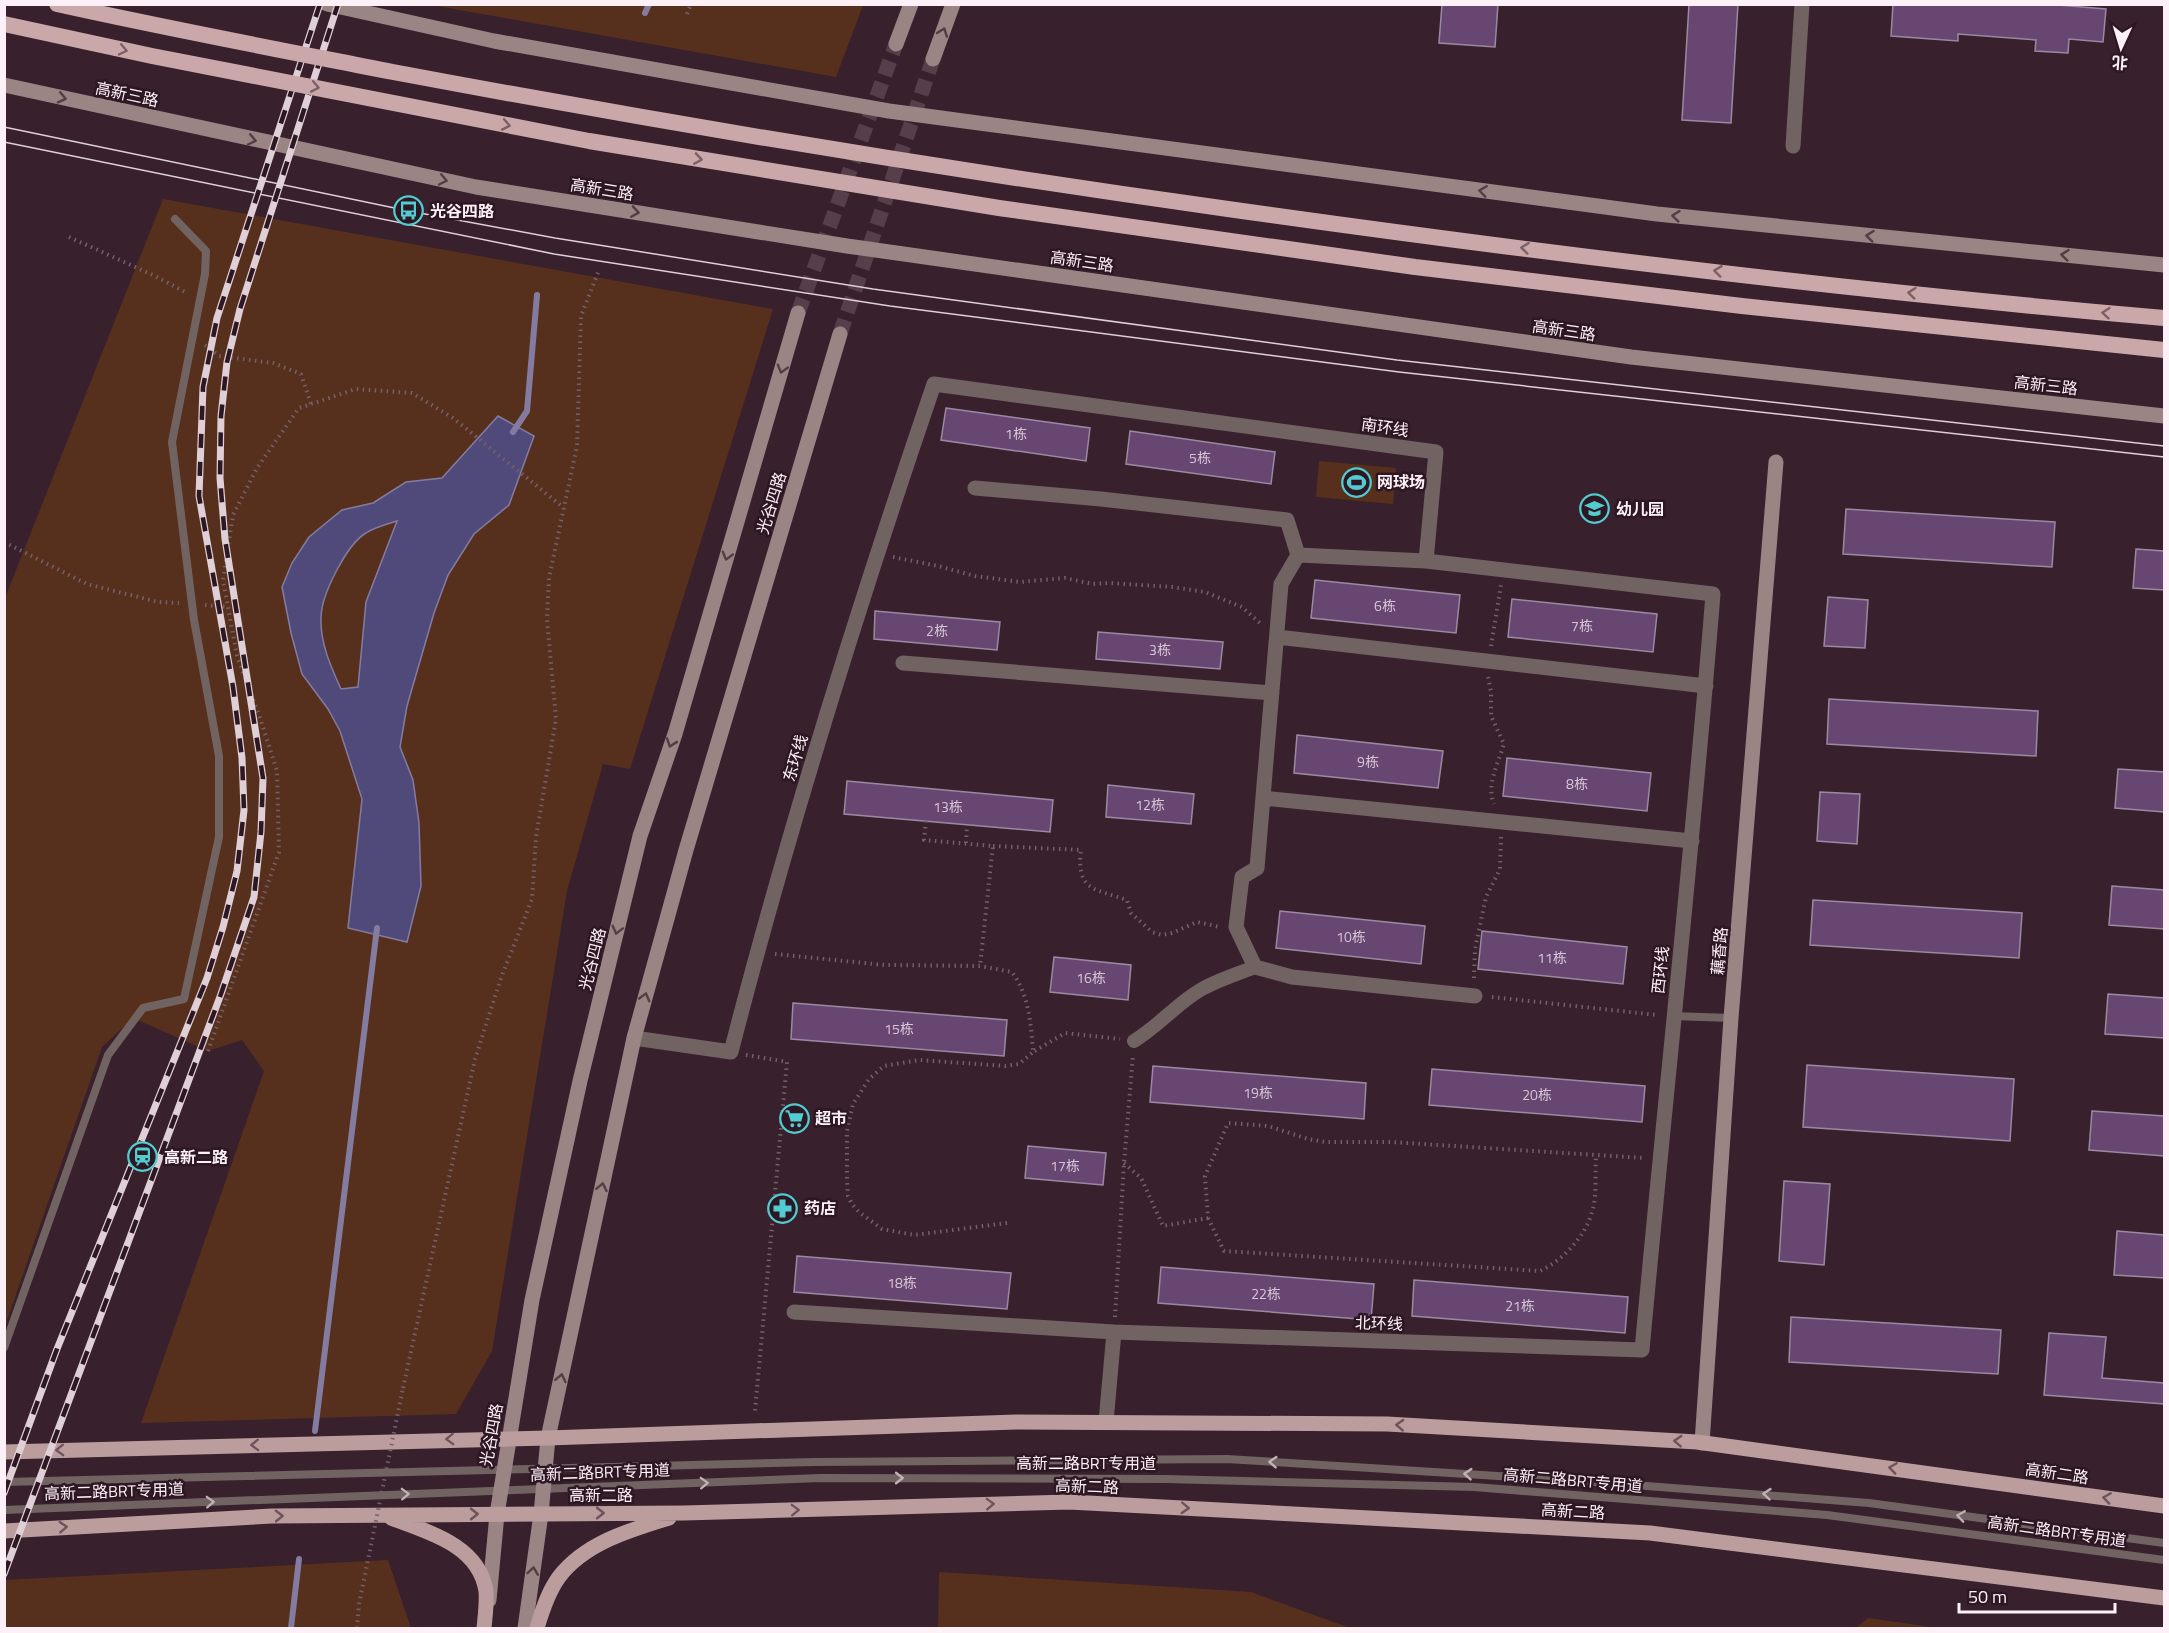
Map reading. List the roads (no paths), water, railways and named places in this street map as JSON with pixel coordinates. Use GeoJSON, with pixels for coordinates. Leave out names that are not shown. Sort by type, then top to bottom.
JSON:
{"type":"FeatureCollection","features":[{"type":"Feature","properties":{"kind":"highway"},"geometry":{"type":"LineString","coordinates":[[57,4],[159,27],[595,110],[1004,178],[1418,236],[1746,275],[2164,318]]}},
{"type":"Feature","properties":{"kind":"highway"},"geometry":{"type":"LineString","coordinates":[[4,24],[152,56],[589,141],[999,208],[1415,267],[1742,306],[2164,350]]}},
{"type":"Feature","properties":{"kind":"main road"},"geometry":{"type":"LineString","coordinates":[[327,4],[494,41],[889,111],[1657,214],[2164,265]]}},
{"type":"Feature","properties":{"kind":"main road"},"geometry":{"type":"LineString","coordinates":[[896,44],[911,4]]}},
{"type":"Feature","properties":{"kind":"main road"},"geometry":{"type":"LineString","coordinates":[[933,59],[953,4]]}},
{"type":"Feature","properties":{"kind":"main road","name":"高新三路"},"geometry":{"type":"LineString","coordinates":[[4,85],[476,187],[847,246],[1631,357],[2164,416]]}},
{"type":"Feature","properties":{"kind":"main road","name":"光谷四路"},"geometry":{"type":"LineString","coordinates":[[486,1629],[497,1514],[508,1438],[532,1300],[580,1081],[640,836],[678,722],[798,313]]}},
{"type":"Feature","properties":{"kind":"main road","name":"光谷四路"},"geometry":{"type":"LineString","coordinates":[[525,1629],[541,1514],[548,1438],[634,1038],[686,850],[840,334]]}},
{"type":"Feature","properties":{"kind":"main road","name":"藕香路"},"geometry":{"type":"LineString","coordinates":[[1702,1443],[1731,1018],[1776,462]]}},
{"type":"Feature","properties":{"kind":"main road","name":"高新二路"},"geometry":{"type":"LineString","coordinates":[[4,1452],[548,1438],[1004,1422],[1387,1424],[1702,1443],[2164,1506]]}},
{"type":"Feature","properties":{"kind":"main road","name":"高新二路"},"geometry":{"type":"LineString","coordinates":[[4,1531],[272,1516],[684,1513],[1069,1502],[1650,1533],[2164,1598]]}},
{"type":"Feature","properties":{"kind":"main road"},"geometry":{"type":"LineString","coordinates":[[537,1629],[544,1605],[559,1578],[576,1560],[596,1547],[629,1531],[684,1513]]}},
{"type":"Feature","properties":{"kind":"main road"},"geometry":{"type":"LineString","coordinates":[[383,1515],[431,1532],[461,1548],[476,1565],[486,1591],[486,1629]]}},
{"type":"Feature","properties":{"kind":"street"},"geometry":{"type":"LineString","coordinates":[[1793,146],[1803,4]]}},
{"type":"Feature","properties":{"kind":"street","name":"东环线"},"geometry":{"type":"LineString","coordinates":[[634,1038],[731,1052],[757,952],[876,554],[934,384]]}},
{"type":"Feature","properties":{"kind":"street","name":"南环线"},"geometry":{"type":"LineString","coordinates":[[934,384],[1436,452],[1426,561]]}},
{"type":"Feature","properties":{"kind":"street"},"geometry":{"type":"LineString","coordinates":[[975,488],[1101,499],[1287,520],[1298,555],[1281,584],[1257,868],[1242,877],[1236,927],[1255,967]]}},
{"type":"Feature","properties":{"kind":"street"},"geometry":{"type":"LineString","coordinates":[[1298,555],[1426,561]]}},
{"type":"Feature","properties":{"kind":"street","name":"西环线"},"geometry":{"type":"LineString","coordinates":[[1426,561],[1713,594],[1692,841],[1673,1016],[1642,1350]]}},
{"type":"Feature","properties":{"kind":"street"},"geometry":{"type":"LineString","coordinates":[[1276,637],[1706,686]]}},
{"type":"Feature","properties":{"kind":"street"},"geometry":{"type":"LineString","coordinates":[[903,663],[1272,693]]}},
{"type":"Feature","properties":{"kind":"street"},"geometry":{"type":"LineString","coordinates":[[1263,798],[1692,841]]}},
{"type":"Feature","properties":{"kind":"street"},"geometry":{"type":"LineString","coordinates":[[1134,1041],[1202,989],[1255,967],[1292,977],[1475,996]]}},
{"type":"Feature","properties":{"kind":"street","name":"北环线"},"geometry":{"type":"LineString","coordinates":[[794,1312],[1114,1332],[1642,1350]]}},
{"type":"Feature","properties":{"kind":"street"},"geometry":{"type":"LineString","coordinates":[[1106,1422],[1114,1332]]}},
{"type":"Feature","properties":{"kind":"lane"},"geometry":{"type":"LineString","coordinates":[[4,1348],[108,1055],[143,1008],[184,999],[219,837],[219,756],[192,604],[172,442],[205,274],[206,251],[175,219]]}},
{"type":"Feature","properties":{"kind":"lane"},"geometry":{"type":"LineString","coordinates":[[1673,1016],[1731,1018]]}},
{"type":"Feature","properties":{"kind":"lane","name":"高新二路BRT专用道"},"geometry":{"type":"LineString","coordinates":[[4,1482],[814,1462],[1227,1459],[1606,1482],[1869,1503],[2164,1544]]}},
{"type":"Feature","properties":{"kind":"lane","name":"高新二路BRT专用道"},"geometry":{"type":"LineString","coordinates":[[4,1510],[820,1478],[1166,1479],[1474,1487],[1827,1515],[2164,1560]]}},
{"type":"Feature","properties":{"kind":"waterway"},"geometry":{"type":"LineString","coordinates":[[645,13],[649,4]]}},
{"type":"Feature","properties":{"kind":"waterway"},"geometry":{"type":"LineString","coordinates":[[513,432],[527,411],[537,295]]}},
{"type":"Feature","properties":{"kind":"waterway"},"geometry":{"type":"LineString","coordinates":[[315,1431],[377,928]]}},
{"type":"Feature","properties":{"kind":"waterway"},"geometry":{"type":"LineString","coordinates":[[291,1628],[299,1559]]}},
{"type":"Feature","properties":{"kind":"tunnel"},"geometry":{"type":"LineString","coordinates":[[798,313],[896,44]]}},
{"type":"Feature","properties":{"kind":"tunnel"},"geometry":{"type":"LineString","coordinates":[[840,334],[933,59]]}},
{"type":"Feature","properties":{"kind":"tram line"},"geometry":{"type":"LineString","coordinates":[[4,127],[409,211],[555,238],[873,289],[1397,360],[2164,446]]}},
{"type":"Feature","properties":{"kind":"tram line"},"geometry":{"type":"LineString","coordinates":[[4,142],[554,254],[890,306],[1399,372],[2164,457]]}},
{"type":"Feature","properties":{"kind":"railway"},"geometry":{"type":"LineString","coordinates":[[4,1493],[57,1349],[207,978],[237,871],[244,810],[242,758],[233,687],[199,496],[203,387],[217,318],[320,4]]}},
{"type":"Feature","properties":{"kind":"railway"},"geometry":{"type":"LineString","coordinates":[[4,1574],[221,994],[254,897],[261,832],[263,778],[225,539],[220,478],[221,416],[227,362],[240,309],[338,4]]}},
{"type":"Feature","properties":{"kind":"place","name":"光谷四路"},"geometry":{"type":"Point","coordinates":[409,211]}},
{"type":"Feature","properties":{"kind":"place","name":"网球场"},"geometry":{"type":"Point","coordinates":[1356,482]}},
{"type":"Feature","properties":{"kind":"place","name":"幼儿园"},"geometry":{"type":"Point","coordinates":[1595,509]}},
{"type":"Feature","properties":{"kind":"place","name":"超市"},"geometry":{"type":"Point","coordinates":[794,1118]}},
{"type":"Feature","properties":{"kind":"place","name":"高新二路"},"geometry":{"type":"Point","coordinates":[143,1157]}},
{"type":"Feature","properties":{"kind":"place","name":"药店"},"geometry":{"type":"Point","coordinates":[783,1208]}}]}
